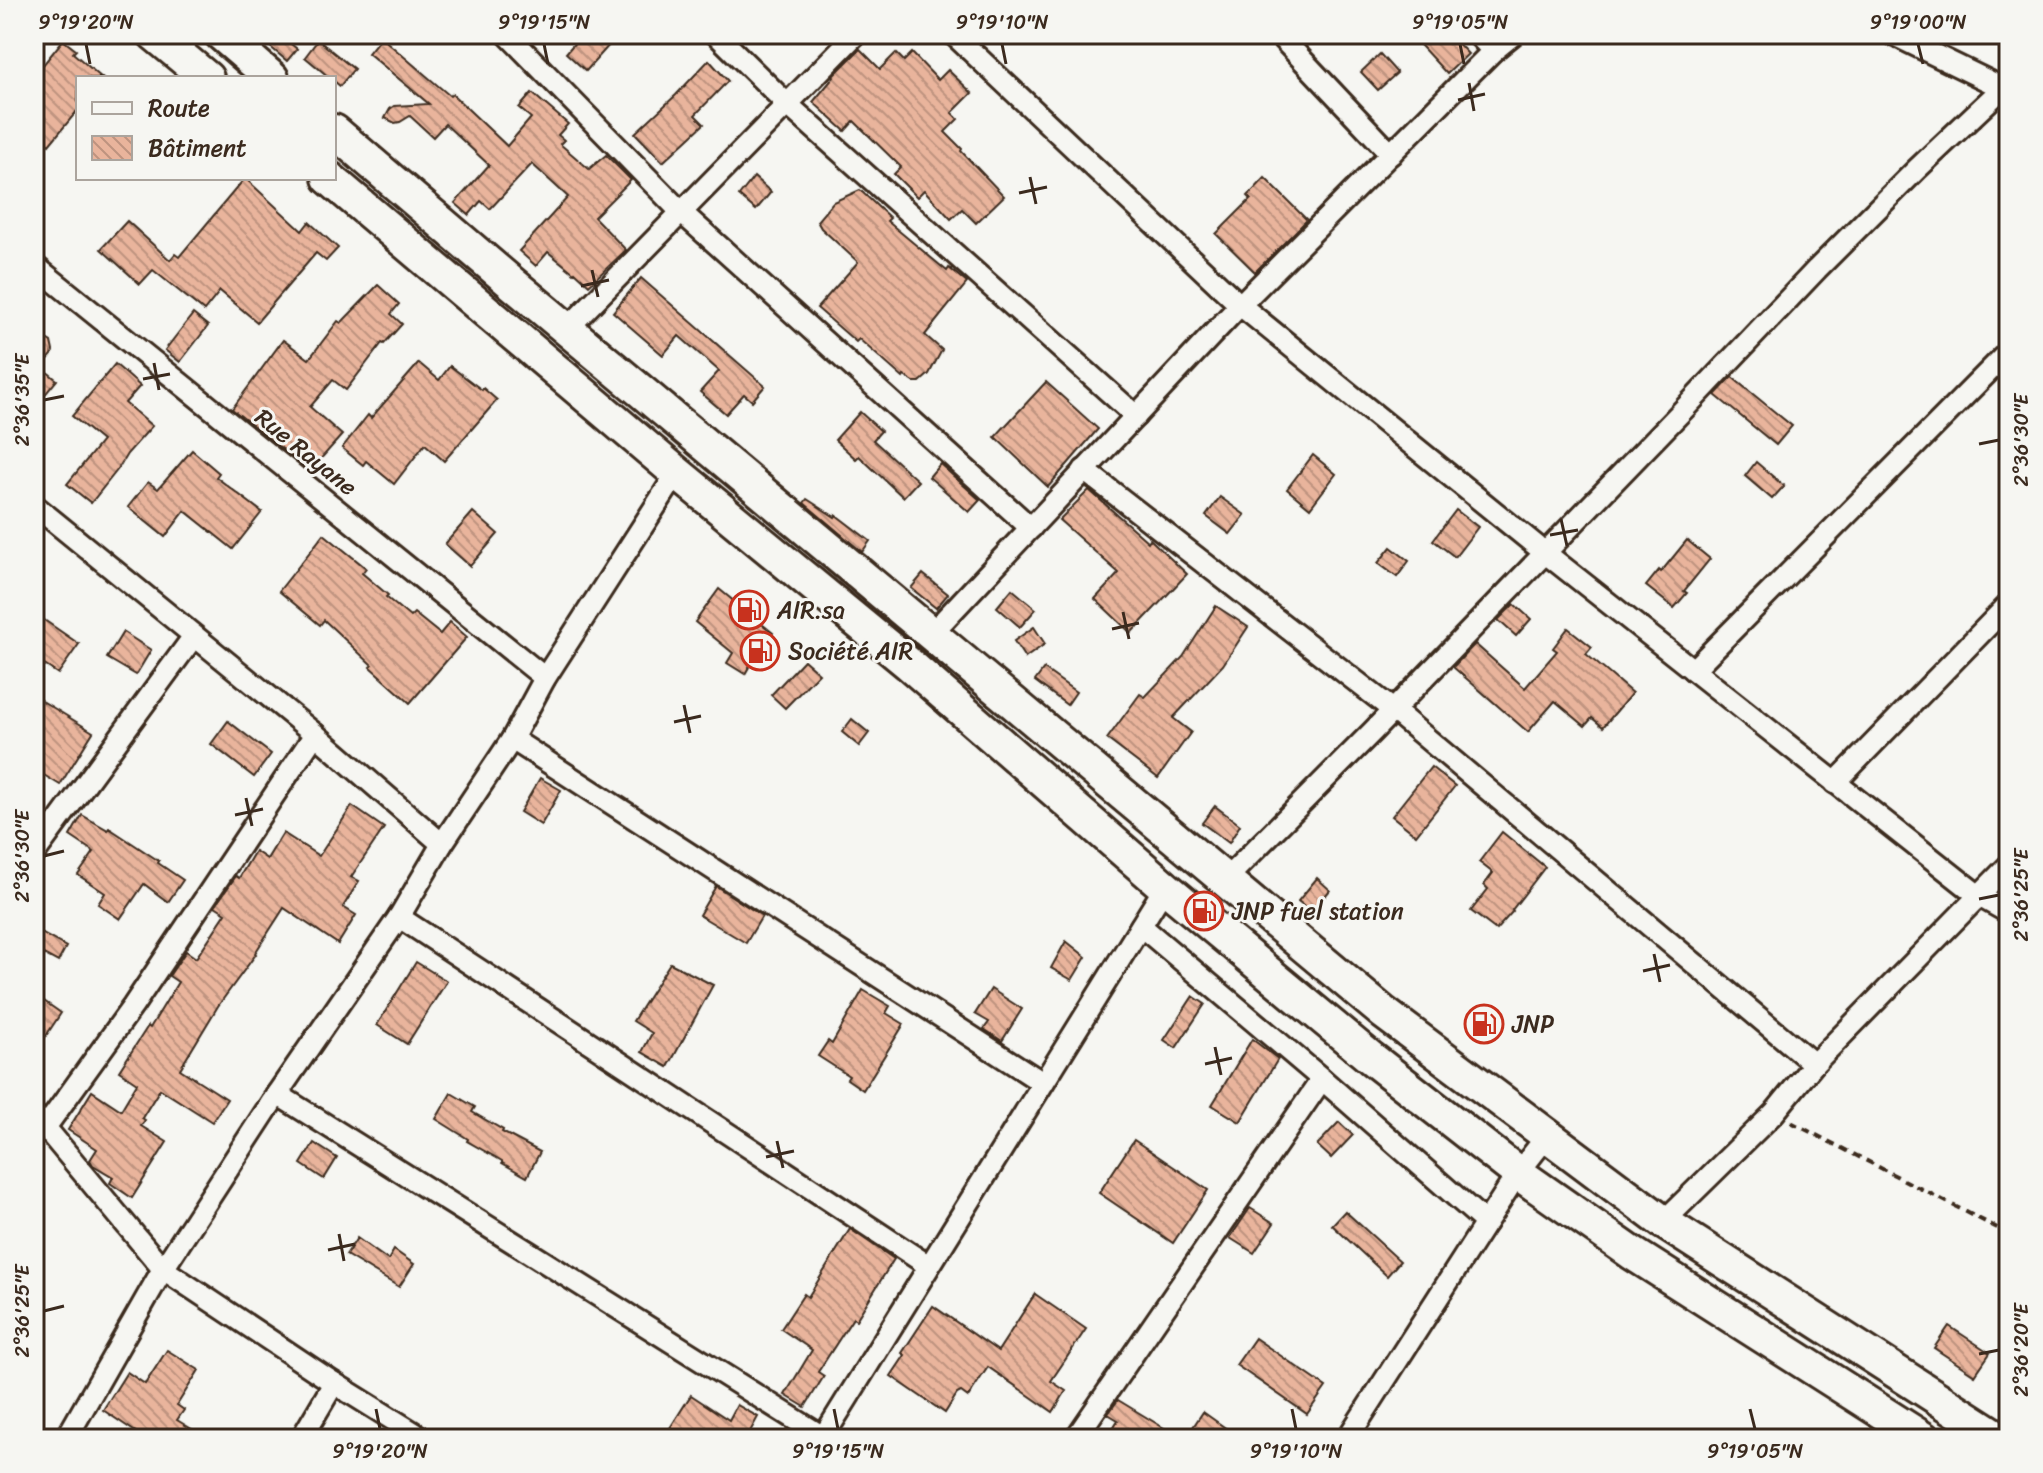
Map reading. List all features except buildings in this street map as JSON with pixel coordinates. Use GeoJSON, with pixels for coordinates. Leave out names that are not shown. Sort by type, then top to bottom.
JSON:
{"type":"FeatureCollection","features":[{"type":"Feature","properties":{"kind":"main road"},"geometry":{"type":"LineString","coordinates":[[154,34],[205,76]]}},
{"type":"Feature","properties":{"kind":"main road"},"geometry":{"type":"LineString","coordinates":[[221,34],[270,76]]}},
{"type":"Feature","properties":{"kind":"main road"},"geometry":{"type":"LineString","coordinates":[[336,133],[1384,1013],[1663,1222],[2001,1439]]}},
{"type":"Feature","properties":{"kind":"main road"},"geometry":{"type":"LineString","coordinates":[[331,180],[677,473],[909,664],[1165,887],[1371,1058],[1518,1173],[1632,1253],[1924,1439]]}},
{"type":"Feature","properties":{"kind":"street"},"geometry":{"type":"LineString","coordinates":[[507,34],[681,212],[1031,528]]}},
{"type":"Feature","properties":{"kind":"street"},"geometry":{"type":"LineString","coordinates":[[716,34],[787,104],[1136,416]]}},
{"type":"Feature","properties":{"kind":"street"},"geometry":{"type":"LineString","coordinates":[[567,329],[856,34]]}},
{"type":"Feature","properties":{"kind":"street"},"geometry":{"type":"LineString","coordinates":[[953,34],[1240,305],[1835,783],[1979,896],[2009,913]]}},
{"type":"Feature","properties":{"kind":"street"},"geometry":{"type":"LineString","coordinates":[[1278,34],[1391,154]]}},
{"type":"Feature","properties":{"kind":"street"},"geometry":{"type":"LineString","coordinates":[[1477,34],[1493,51]]}},
{"type":"Feature","properties":{"kind":"street"},"geometry":{"type":"LineString","coordinates":[[931,634],[1240,305],[1493,51],[1514,34]]}},
{"type":"Feature","properties":{"kind":"street"},"geometry":{"type":"LineString","coordinates":[[1225,880],[1817,269],[1917,169],[2007,87],[1892,34]]}},
{"type":"Feature","properties":{"kind":"street","name":"Rue Rayane"},"geometry":{"type":"LineString","coordinates":[[34,265],[545,678]]}},
{"type":"Feature","properties":{"kind":"street"},"geometry":{"type":"LineString","coordinates":[[1693,670],[2009,351]]}},
{"type":"Feature","properties":{"kind":"street"},"geometry":{"type":"LineString","coordinates":[[1084,470],[1393,710],[1814,1064]]}},
{"type":"Feature","properties":{"kind":"street"},"geometry":{"type":"LineString","coordinates":[[66,1439],[163,1269],[277,1094],[399,917],[442,844],[512,739],[545,678],[677,473]]}},
{"type":"Feature","properties":{"kind":"street"},"geometry":{"type":"LineString","coordinates":[[34,505],[315,734],[442,844]]}},
{"type":"Feature","properties":{"kind":"street"},"geometry":{"type":"LineString","coordinates":[[1835,783],[2009,604]]}},
{"type":"Feature","properties":{"kind":"street"},"geometry":{"type":"LineString","coordinates":[[34,854],[194,636]]}},
{"type":"Feature","properties":{"kind":"street"},"geometry":{"type":"LineString","coordinates":[[315,734],[151,979],[40,1121],[163,1269],[424,1439]]}},
{"type":"Feature","properties":{"kind":"street"},"geometry":{"type":"LineString","coordinates":[[512,739],[1043,1083]]}},
{"type":"Feature","properties":{"kind":"street"},"geometry":{"type":"LineString","coordinates":[[1663,1222],[1774,1113],[1814,1064],[2009,865]]}},
{"type":"Feature","properties":{"kind":"street"},"geometry":{"type":"LineString","coordinates":[[277,1094],[823,1438],[1165,887]]}},
{"type":"Feature","properties":{"kind":"street"},"geometry":{"type":"LineString","coordinates":[[399,917],[929,1266]]}},
{"type":"Feature","properties":{"kind":"street"},"geometry":{"type":"LineString","coordinates":[[1141,926],[1486,1223]]}},
{"type":"Feature","properties":{"kind":"street"},"geometry":{"type":"LineString","coordinates":[[1075,1439],[1322,1079]]}},
{"type":"Feature","properties":{"kind":"street"},"geometry":{"type":"LineString","coordinates":[[1347,1439],[1518,1173],[1547,1136]]}},
{"type":"Feature","properties":{"kind":"street"},"geometry":{"type":"LineString","coordinates":[[301,1439],[334,1383]]}},
{"type":"Feature","properties":{"kind":"path"},"geometry":{"type":"LineString","coordinates":[[1774,1113],[2009,1234]]}},
{"type":"Feature","properties":{"kind":"place","name":"AIR.sa"},"geometry":{"type":"Point","coordinates":[749,610]}},
{"type":"Feature","properties":{"kind":"place","name":"Société AIR"},"geometry":{"type":"Point","coordinates":[760,651]}},
{"type":"Feature","properties":{"kind":"place","name":"JNP fuel station"},"geometry":{"type":"Point","coordinates":[1204,911]}},
{"type":"Feature","properties":{"kind":"place","name":"JNP"},"geometry":{"type":"Point","coordinates":[1484,1024]}}]}
